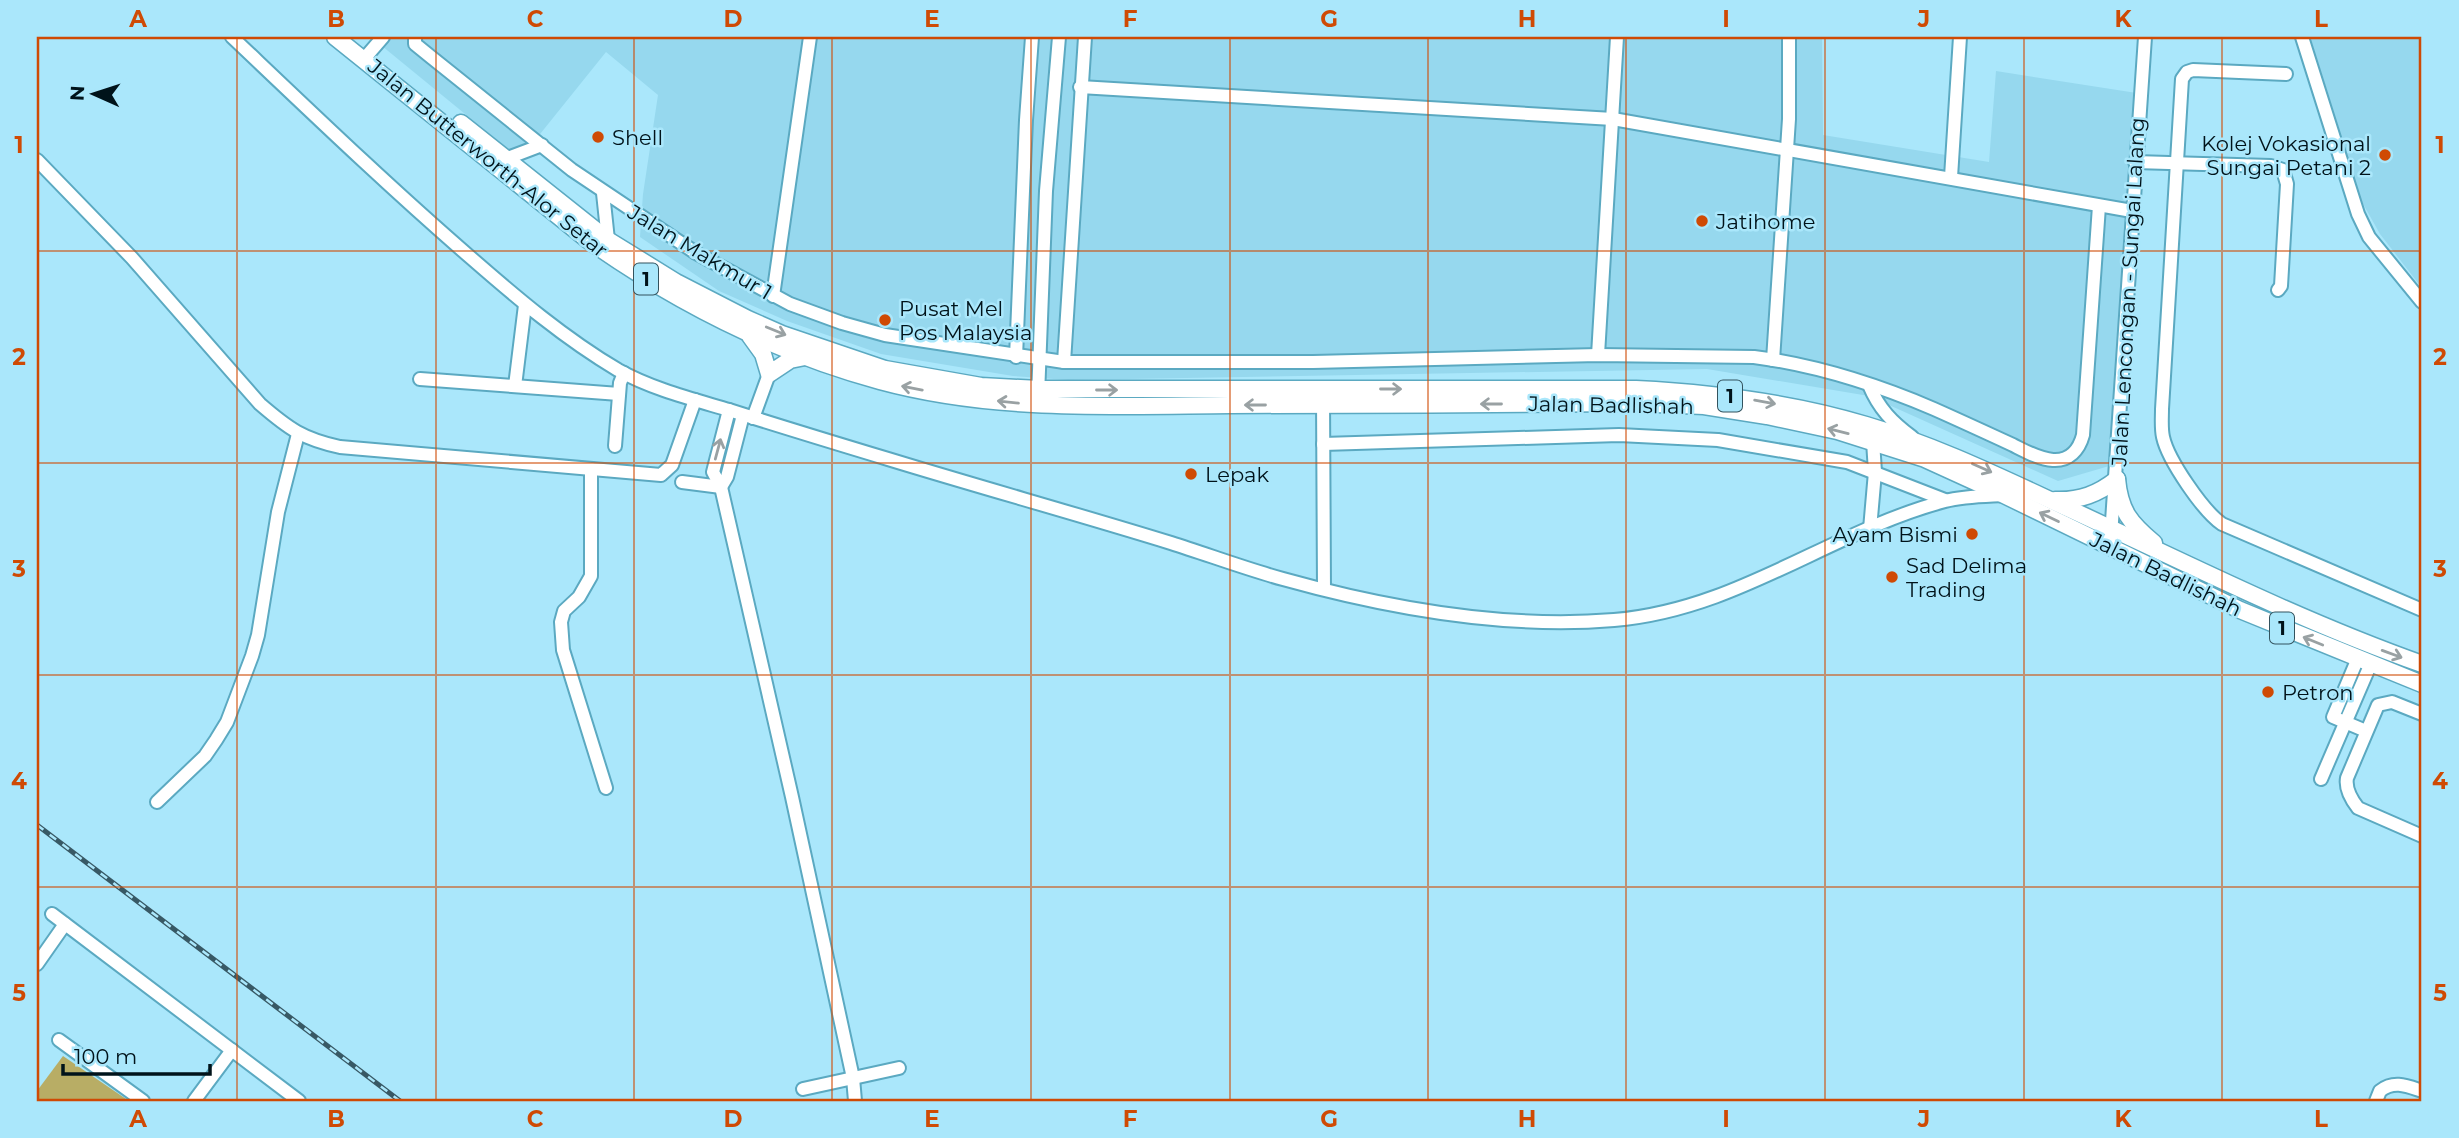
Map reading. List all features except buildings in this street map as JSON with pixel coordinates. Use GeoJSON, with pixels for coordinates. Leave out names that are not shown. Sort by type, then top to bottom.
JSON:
{"type":"FeatureCollection","features":[{"type":"Feature","properties":{"kind":"main road","name":"Jalan Butterworth-Alor Setar"},"geometry":{"type":"LineString","coordinates":[[335,37],[367,56],[608,240],[714,304],[782,334],[885,369],[1038,397]]}},
{"type":"Feature","properties":{"kind":"main road","name":"Jalan Butterworth-Alor Setar"},"geometry":{"type":"LineString","coordinates":[[352,37],[367,56],[588,240],[670,293],[748,334],[805,357],[882,382],[979,399],[1038,397]]}},
{"type":"Feature","properties":{"kind":"main road"},"geometry":{"type":"LineString","coordinates":[[748,334],[763,354],[769,374],[790,360],[805,357]]}},
{"type":"Feature","properties":{"kind":"main road","name":"Jalan Badlishah"},"geometry":{"type":"LineString","coordinates":[[1323,397],[1636,389],[1708,393],[1829,415],[1919,442],[2353,639],[2422,664]]}},
{"type":"Feature","properties":{"kind":"main road","name":"Jalan Badlishah"},"geometry":{"type":"LineString","coordinates":[[1038,397],[1323,397],[1631,403],[1704,406],[1767,415],[1873,441],[1925,459],[2240,610],[2422,684]]}},
{"type":"Feature","properties":{"kind":"main road"},"geometry":{"type":"LineString","coordinates":[[2049,499],[2084,498],[2102,491],[2117,479]]}},
{"type":"Feature","properties":{"kind":"main road"},"geometry":{"type":"LineString","coordinates":[[2117,479],[2123,510],[2147,537],[2173,558]]}},
{"type":"Feature","properties":{"kind":"street"},"geometry":{"type":"LineString","coordinates":[[232,37],[431,224],[525,304],[587,350],[624,373],[748,417],[1283,579],[1385,604],[1491,618],[1572,622],[1643,618],[1674,612],[1708,600],[1772,574],[1870,528],[1946,500],[2004,495]]}},
{"type":"Feature","properties":{"kind":"street"},"geometry":{"type":"LineString","coordinates":[[367,56],[383,37]]}},
{"type":"Feature","properties":{"kind":"street","name":"Jalan Makmur 1"},"geometry":{"type":"LineString","coordinates":[[415,37],[415,44],[603,193],[696,253],[773,296],[842,323],[885,335],[1040,360],[1313,362],[1598,355],[1681,355],[1773,360],[1870,385],[1932,408],[2035,455],[2052,460],[2068,458],[2079,447],[2083,435],[2099,206]]}},
{"type":"Feature","properties":{"kind":"street"},"geometry":{"type":"LineString","coordinates":[[773,296],[810,37]]}},
{"type":"Feature","properties":{"kind":"street"},"geometry":{"type":"LineString","coordinates":[[1016,357],[1025,134],[1032,37]]}},
{"type":"Feature","properties":{"kind":"street"},"geometry":{"type":"LineString","coordinates":[[1038,397],[1046,191],[1059,37]]}},
{"type":"Feature","properties":{"kind":"street"},"geometry":{"type":"LineString","coordinates":[[1064,362],[1085,37]]}},
{"type":"Feature","properties":{"kind":"street"},"geometry":{"type":"LineString","coordinates":[[1598,355],[1617,37]]}},
{"type":"Feature","properties":{"kind":"street"},"geometry":{"type":"LineString","coordinates":[[1773,360],[1790,107],[1789,37]]}},
{"type":"Feature","properties":{"kind":"street"},"geometry":{"type":"LineString","coordinates":[[1951,177],[1959,37]]}},
{"type":"Feature","properties":{"kind":"street","name":"Jalan Lencongan - Sungai Lalang"},"geometry":{"type":"LineString","coordinates":[[2110,547],[2117,479],[2145,37]]}},
{"type":"Feature","properties":{"kind":"street"},"geometry":{"type":"LineString","coordinates":[[2302,37],[2358,215],[2369,237],[2422,303]]}},
{"type":"Feature","properties":{"kind":"street"},"geometry":{"type":"LineString","coordinates":[[2286,74],[2193,70],[2187,72],[2182,79],[2162,409],[2163,438],[2167,449],[2203,506],[2222,524],[2422,610]]}},
{"type":"Feature","properties":{"kind":"street"},"geometry":{"type":"LineString","coordinates":[[1080,87],[1613,119],[2132,211]]}},
{"type":"Feature","properties":{"kind":"street"},"geometry":{"type":"LineString","coordinates":[[505,159],[542,145]]}},
{"type":"Feature","properties":{"kind":"street"},"geometry":{"type":"LineString","coordinates":[[37,160],[132,258],[260,404],[298,434],[314,441],[340,447],[664,474],[672,465],[681,446],[695,400]]}},
{"type":"Feature","properties":{"kind":"street"},"geometry":{"type":"LineString","coordinates":[[2135,162],[2271,166],[2283,170],[2287,184],[2281,286],[2278,290]]}},
{"type":"Feature","properties":{"kind":"street"},"geometry":{"type":"LineString","coordinates":[[603,193],[608,240]]}},
{"type":"Feature","properties":{"kind":"street"},"geometry":{"type":"LineString","coordinates":[[515,386],[525,304]]}},
{"type":"Feature","properties":{"kind":"street"},"geometry":{"type":"LineString","coordinates":[[615,446],[620,383],[624,373]]}},
{"type":"Feature","properties":{"kind":"street"},"geometry":{"type":"LineString","coordinates":[[721,487],[748,417],[769,374]]}},
{"type":"Feature","properties":{"kind":"street"},"geometry":{"type":"LineString","coordinates":[[420,379],[619,394]]}},
{"type":"Feature","properties":{"kind":"street"},"geometry":{"type":"LineString","coordinates":[[1870,385],[1877,403],[1891,421],[1919,442]]}},
{"type":"Feature","properties":{"kind":"street"},"geometry":{"type":"LineString","coordinates":[[1323,397],[1324,589]]}},
{"type":"Feature","properties":{"kind":"street"},"geometry":{"type":"LineString","coordinates":[[729,410],[713,472],[721,487],[795,810],[853,1079],[855,1101]]}},
{"type":"Feature","properties":{"kind":"street"},"geometry":{"type":"LineString","coordinates":[[158,802],[205,756],[216,740],[227,722],[253,656],[278,512],[298,434]]}},
{"type":"Feature","properties":{"kind":"street"},"geometry":{"type":"LineString","coordinates":[[1323,444],[1619,435],[1671,436],[1781,449],[1847,462],[1946,500]]}},
{"type":"Feature","properties":{"kind":"street"},"geometry":{"type":"LineString","coordinates":[[1870,528],[1873,441]]}},
{"type":"Feature","properties":{"kind":"street"},"geometry":{"type":"LineString","coordinates":[[591,469],[591,576],[579,597],[564,611],[561,622],[563,650],[606,788]]}},
{"type":"Feature","properties":{"kind":"street"},"geometry":{"type":"LineString","coordinates":[[682,482],[721,487]]}},
{"type":"Feature","properties":{"kind":"street"},"geometry":{"type":"LineString","coordinates":[[2321,779],[2339,719],[2364,661]]}},
{"type":"Feature","properties":{"kind":"street"},"geometry":{"type":"LineString","coordinates":[[2422,715],[2392,702],[2382,703],[2375,709],[2347,778],[2346,787],[2358,808],[2422,836]]}},
{"type":"Feature","properties":{"kind":"street"},"geometry":{"type":"LineString","coordinates":[[2339,719],[2366,731]]}},
{"type":"Feature","properties":{"kind":"street"},"geometry":{"type":"LineString","coordinates":[[52,915],[299,1101]]}},
{"type":"Feature","properties":{"kind":"street"},"geometry":{"type":"LineString","coordinates":[[37,964],[65,924]]}},
{"type":"Feature","properties":{"kind":"street"},"geometry":{"type":"LineString","coordinates":[[59,1040],[143,1101]]}},
{"type":"Feature","properties":{"kind":"street"},"geometry":{"type":"LineString","coordinates":[[194,1101],[232,1050]]}},
{"type":"Feature","properties":{"kind":"street"},"geometry":{"type":"LineString","coordinates":[[803,1089],[899,1068]]}},
{"type":"Feature","properties":{"kind":"street"},"geometry":{"type":"LineString","coordinates":[[2376,1101],[2380,1091],[2392,1085],[2399,1084],[2422,1091]]}},
{"type":"Feature","properties":{"kind":"shaded area"},"geometry":{"type":"Polygon","coordinates":[[[371,37],[1822,37],[1823,135],[1989,162],[1996,71],[2143,94],[2116,464],[2058,481],[1869,396],[1707,369],[1068,380],[1013,376],[881,354],[787,321],[719,291],[640,237],[643,194],[658,95],[606,52],[520,159],[371,37]]]}},
{"type":"Feature","properties":{"kind":"shaded area","name":"Kolej Vokasional Sungai Petani 2"},"geometry":{"type":"Polygon","coordinates":[[[2310,37],[2422,37],[2422,288],[2380,234],[2362,202],[2310,37]]]}},
{"type":"Feature","properties":{"kind":"shaded area"},"geometry":{"type":"Polygon","coordinates":[[[63,1056],[129,1101],[37,1101],[37,1091],[63,1056]]]}},
{"type":"Feature","properties":{"kind":"railway"},"geometry":{"type":"LineString","coordinates":[[37,825],[400,1101]]}},
{"type":"Feature","properties":{"kind":"place","name":"Shell"},"geometry":{"type":"Point","coordinates":[598,137]}},
{"type":"Feature","properties":{"kind":"place","name":"Kolej Vokasional Sungai Petani 2"},"geometry":{"type":"Point","coordinates":[2385,155]}},
{"type":"Feature","properties":{"kind":"place","name":"Jatihome"},"geometry":{"type":"Point","coordinates":[1702,221]}},
{"type":"Feature","properties":{"kind":"place","name":"Pusat Mel Pos Malaysia"},"geometry":{"type":"Point","coordinates":[885,320]}},
{"type":"Feature","properties":{"kind":"place","name":"Lepak"},"geometry":{"type":"Point","coordinates":[1191,474]}},
{"type":"Feature","properties":{"kind":"place","name":"Ayam Bismi"},"geometry":{"type":"Point","coordinates":[1972,534]}},
{"type":"Feature","properties":{"kind":"place","name":"Sad Delima Trading"},"geometry":{"type":"Point","coordinates":[1892,577]}},
{"type":"Feature","properties":{"kind":"place","name":"Petron"},"geometry":{"type":"Point","coordinates":[2268,692]}}]}
